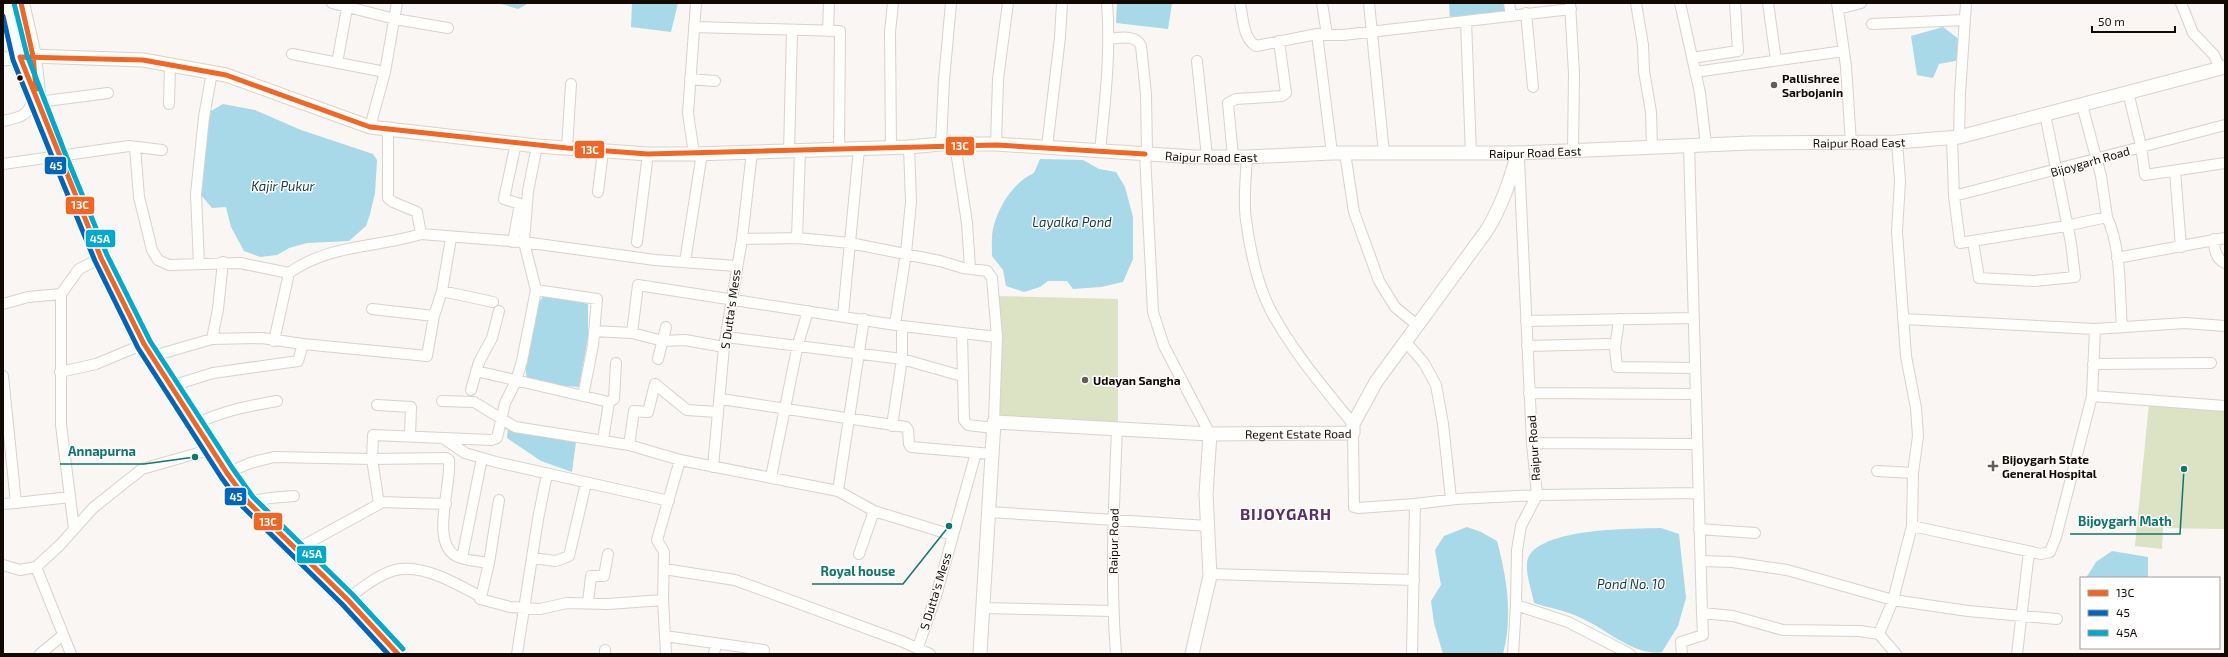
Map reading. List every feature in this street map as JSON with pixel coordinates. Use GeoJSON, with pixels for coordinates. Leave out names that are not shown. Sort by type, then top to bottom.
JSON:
{"type":"FeatureCollection","features":[{"type":"Feature","properties":{"kind":"main road"},"geometry":{"type":"LineString","coordinates":[[7,3],[27,56]]}},
{"type":"Feature","properties":{"kind":"main road"},"geometry":{"type":"LineString","coordinates":[[21,3],[27,56],[36,99],[101,258],[148,350],[227,473],[248,502],[347,599],[398,654]]}},
{"type":"Feature","properties":{"kind":"street"},"geometry":{"type":"LineString","coordinates":[[332,3],[347,5],[395,19],[448,28]]}},
{"type":"Feature","properties":{"kind":"street"},"geometry":{"type":"LineString","coordinates":[[370,127],[385,72],[397,3]]}},
{"type":"Feature","properties":{"kind":"street"},"geometry":{"type":"LineString","coordinates":[[685,262],[698,154],[688,113],[696,3]]}},
{"type":"Feature","properties":{"kind":"street"},"geometry":{"type":"LineString","coordinates":[[828,32],[829,3]]}},
{"type":"Feature","properties":{"kind":"street"},"geometry":{"type":"LineString","coordinates":[[891,148],[890,32],[893,3]]}},
{"type":"Feature","properties":{"kind":"street"},"geometry":{"type":"LineString","coordinates":[[941,144],[950,3]]}},
{"type":"Feature","properties":{"kind":"street"},"geometry":{"type":"LineString","coordinates":[[996,144],[998,79],[1008,3]]}},
{"type":"Feature","properties":{"kind":"street"},"geometry":{"type":"LineString","coordinates":[[1047,147],[1060,37],[1062,3]]}},
{"type":"Feature","properties":{"kind":"street"},"geometry":{"type":"LineString","coordinates":[[1100,151],[1108,39],[1107,3]]}},
{"type":"Feature","properties":{"kind":"street"},"geometry":{"type":"LineString","coordinates":[[1240,3],[1250,42],[1256,46],[1322,34],[1343,35],[1372,32],[1466,21],[1570,6],[1574,74],[1573,151]]}},
{"type":"Feature","properties":{"kind":"street"},"geometry":{"type":"LineString","coordinates":[[1322,3],[1322,34],[1332,153]]}},
{"type":"Feature","properties":{"kind":"street"},"geometry":{"type":"LineString","coordinates":[[1368,3],[1384,153]]}},
{"type":"Feature","properties":{"kind":"street"},"geometry":{"type":"LineString","coordinates":[[1509,3],[1511,15]]}},
{"type":"Feature","properties":{"kind":"street"},"geometry":{"type":"LineString","coordinates":[[1636,3],[1644,45],[1644,71],[1651,112],[1652,147]]}},
{"type":"Feature","properties":{"kind":"street"},"geometry":{"type":"LineString","coordinates":[[1680,3],[1695,72],[1706,145]]}},
{"type":"Feature","properties":{"kind":"street"},"geometry":{"type":"LineString","coordinates":[[1692,58],[1738,51],[1736,3]]}},
{"type":"Feature","properties":{"kind":"street"},"geometry":{"type":"LineString","coordinates":[[1768,3],[1776,60]]}},
{"type":"Feature","properties":{"kind":"street"},"geometry":{"type":"LineString","coordinates":[[1851,143],[1844,51],[1838,6],[1861,3]]}},
{"type":"Feature","properties":{"kind":"street"},"geometry":{"type":"LineString","coordinates":[[1966,3],[1960,94],[1955,138],[1954,196],[1960,243],[2066,226],[2107,217]]}},
{"type":"Feature","properties":{"kind":"street"},"geometry":{"type":"LineString","coordinates":[[2180,3],[2193,34],[2214,56],[2222,68]]}},
{"type":"Feature","properties":{"kind":"street"},"geometry":{"type":"LineString","coordinates":[[337,63],[347,5]]}},
{"type":"Feature","properties":{"kind":"street"},"geometry":{"type":"LineString","coordinates":[[1526,13],[1533,86]]}},
{"type":"Feature","properties":{"kind":"street"},"geometry":{"type":"LineString","coordinates":[[1872,24],[1965,20]]}},
{"type":"Feature","properties":{"kind":"street"},"geometry":{"type":"LineString","coordinates":[[1466,21],[1471,154]]}},
{"type":"Feature","properties":{"kind":"street"},"geometry":{"type":"LineString","coordinates":[[694,27],[828,32],[840,31],[839,149]]}},
{"type":"Feature","properties":{"kind":"street"},"geometry":{"type":"LineString","coordinates":[[792,31],[797,238]]}},
{"type":"Feature","properties":{"kind":"street"},"geometry":{"type":"LineString","coordinates":[[1108,39],[1134,38],[1139,41],[1141,46],[1146,94],[1146,154],[1153,312],[1164,346],[1210,434],[1206,494],[1210,574],[1192,654]]}},
{"type":"Feature","properties":{"kind":"street"},"geometry":{"type":"LineString","coordinates":[[1233,157],[1228,103],[1236,100],[1282,96],[1286,93],[1279,42]]}},
{"type":"Feature","properties":{"kind":"street"},"geometry":{"type":"LineString","coordinates":[[1695,72],[1844,51]]}},
{"type":"Feature","properties":{"kind":"street"},"geometry":{"type":"LineString","coordinates":[[292,54],[385,72]]}},
{"type":"Feature","properties":{"kind":"street","name":"Raipur Road East"},"geometry":{"type":"LineString","coordinates":[[3,59],[27,56],[143,60],[170,64],[226,75],[370,127],[537,146],[648,154],[698,154],[891,148],[941,144],[996,144],[1207,157],[1247,157],[1332,153],[1518,153],[1689,145],[1897,142],[1955,138],[2222,68]]}},
{"type":"Feature","properties":{"kind":"street"},"geometry":{"type":"LineString","coordinates":[[1197,60],[1207,157]]}},
{"type":"Feature","properties":{"kind":"street"},"geometry":{"type":"LineString","coordinates":[[169,104],[170,64]]}},
{"type":"Feature","properties":{"kind":"street"},"geometry":{"type":"LineString","coordinates":[[199,264],[196,194],[204,117],[212,72]]}},
{"type":"Feature","properties":{"kind":"street"},"geometry":{"type":"LineString","coordinates":[[690,79],[715,81]]}},
{"type":"Feature","properties":{"kind":"street"},"geometry":{"type":"LineString","coordinates":[[567,148],[571,84]]}},
{"type":"Feature","properties":{"kind":"street"},"geometry":{"type":"LineString","coordinates":[[2128,92],[2141,146],[2145,175],[2225,163]]}},
{"type":"Feature","properties":{"kind":"street"},"geometry":{"type":"LineString","coordinates":[[3,121],[25,115],[36,99],[108,93]]}},
{"type":"Feature","properties":{"kind":"street"},"geometry":{"type":"LineString","coordinates":[[2082,105],[2098,159],[2107,217],[2111,226],[2117,258],[2122,327]]}},
{"type":"Feature","properties":{"kind":"street"},"geometry":{"type":"LineString","coordinates":[[1974,241],[1979,278],[2034,281],[2075,277],[2071,244],[2066,226],[2045,114]]}},
{"type":"Feature","properties":{"kind":"street","name":"Bijoygarh Road"},"geometry":{"type":"LineString","coordinates":[[1954,196],[2225,125]]}},
{"type":"Feature","properties":{"kind":"street"},"geometry":{"type":"LineString","coordinates":[[388,130],[388,198],[392,202],[418,212],[421,234]]}},
{"type":"Feature","properties":{"kind":"street"},"geometry":{"type":"LineString","coordinates":[[1879,634],[1893,600],[1912,526],[1913,473],[1918,436],[1916,408],[1906,356],[1903,319],[1897,232],[1900,181],[1897,142]]}},
{"type":"Feature","properties":{"kind":"street"},"geometry":{"type":"LineString","coordinates":[[513,242],[520,204],[504,198],[516,143]]}},
{"type":"Feature","properties":{"kind":"street"},"geometry":{"type":"LineString","coordinates":[[955,144],[967,223],[970,268]]}},
{"type":"Feature","properties":{"kind":"street"},"geometry":{"type":"LineString","coordinates":[[1682,654],[1681,642],[1703,635],[1696,444],[1689,145]]}},
{"type":"Feature","properties":{"kind":"street"},"geometry":{"type":"LineString","coordinates":[[3,164],[129,146],[162,150]]}},
{"type":"Feature","properties":{"kind":"street"},"geometry":{"type":"LineString","coordinates":[[297,549],[375,508],[379,502],[372,459],[373,435],[491,440],[496,438],[506,403],[516,381],[536,290],[524,242],[528,191],[537,146]]}},
{"type":"Feature","properties":{"kind":"street"},"geometry":{"type":"LineString","coordinates":[[135,147],[139,197],[152,250],[158,260],[169,265],[223,262],[240,263],[290,273],[317,256],[344,249],[396,241],[421,234],[451,238],[524,242],[655,260],[736,266]]}},
{"type":"Feature","properties":{"kind":"street"},"geometry":{"type":"LineString","coordinates":[[892,426],[902,359],[899,325],[911,202],[909,147]]}},
{"type":"Feature","properties":{"kind":"street"},"geometry":{"type":"LineString","coordinates":[[843,315],[859,149]]}},
{"type":"Feature","properties":{"kind":"street"},"geometry":{"type":"LineString","coordinates":[[598,192],[603,151]]}},
{"type":"Feature","properties":{"kind":"street","name":"S Dutta's Mess"},"geometry":{"type":"LineString","coordinates":[[713,467],[717,412],[721,399],[725,342],[736,266],[742,239],[752,152]]}},
{"type":"Feature","properties":{"kind":"street"},"geometry":{"type":"LineString","coordinates":[[1345,153],[1354,212],[1379,281],[1395,307],[1417,325]]}},
{"type":"Feature","properties":{"kind":"street","name":"Raipur Road"},"geometry":{"type":"LineString","coordinates":[[1353,429],[1354,507],[1415,504],[1451,499],[1537,495],[1529,393],[1518,153]]}},
{"type":"Feature","properties":{"kind":"street","name":"Regent Estate Road"},"geometry":{"type":"LineString","coordinates":[[993,425],[1210,434],[1353,429],[1376,382],[1487,230],[1498,212],[1505,197],[1518,153]]}},
{"type":"Feature","properties":{"kind":"street"},"geometry":{"type":"LineString","coordinates":[[638,242],[648,154]]}},
{"type":"Feature","properties":{"kind":"street"},"geometry":{"type":"LineString","coordinates":[[1247,157],[1245,200],[1246,220],[1253,262],[1271,310],[1308,368],[1353,429]]}},
{"type":"Feature","properties":{"kind":"street"},"geometry":{"type":"LineString","coordinates":[[2175,171],[2181,247]]}},
{"type":"Feature","properties":{"kind":"street"},"geometry":{"type":"LineString","coordinates":[[60,372],[148,350],[212,339],[262,338],[274,341],[426,356],[428,354],[434,316],[442,292],[451,238]]}},
{"type":"Feature","properties":{"kind":"street"},"geometry":{"type":"LineString","coordinates":[[742,239],[797,238],[850,243],[906,253],[963,268],[987,271],[992,278],[997,337],[990,512],[982,608],[980,654]]}},
{"type":"Feature","properties":{"kind":"street"},"geometry":{"type":"LineString","coordinates":[[2117,258],[2225,238]]}},
{"type":"Feature","properties":{"kind":"street"},"geometry":{"type":"LineString","coordinates":[[2214,239],[2215,251],[2222,262],[2225,263]]}},
{"type":"Feature","properties":{"kind":"street"},"geometry":{"type":"LineString","coordinates":[[74,530],[61,425],[61,294],[79,269],[101,258]]}},
{"type":"Feature","properties":{"kind":"street"},"geometry":{"type":"LineString","coordinates":[[212,339],[218,310],[223,262]]}},
{"type":"Feature","properties":{"kind":"street"},"geometry":{"type":"LineString","coordinates":[[274,341],[290,273]]}},
{"type":"Feature","properties":{"kind":"street"},"geometry":{"type":"LineString","coordinates":[[632,334],[638,285],[843,315],[899,325],[997,337]]}},
{"type":"Feature","properties":{"kind":"street"},"geometry":{"type":"LineString","coordinates":[[536,290],[597,299],[594,331],[583,396]]}},
{"type":"Feature","properties":{"kind":"street"},"geometry":{"type":"LineString","coordinates":[[442,292],[493,302]]}},
{"type":"Feature","properties":{"kind":"street"},"geometry":{"type":"LineString","coordinates":[[3,304],[28,297],[61,294]]}},
{"type":"Feature","properties":{"kind":"street"},"geometry":{"type":"LineString","coordinates":[[372,309],[434,316]]}},
{"type":"Feature","properties":{"kind":"street"},"geometry":{"type":"LineString","coordinates":[[471,390],[476,370],[492,338],[499,311]]}},
{"type":"Feature","properties":{"kind":"street"},"geometry":{"type":"LineString","coordinates":[[771,477],[798,344],[808,311]]}},
{"type":"Feature","properties":{"kind":"street"},"geometry":{"type":"LineString","coordinates":[[1526,321],[1694,318]]}},
{"type":"Feature","properties":{"kind":"street"},"geometry":{"type":"LineString","coordinates":[[838,491],[864,319]]}},
{"type":"Feature","properties":{"kind":"street"},"geometry":{"type":"LineString","coordinates":[[1619,319],[1615,348],[1617,367],[1694,368]]}},
{"type":"Feature","properties":{"kind":"street"},"geometry":{"type":"LineString","coordinates":[[1903,319],[2095,329],[2185,323],[2225,326]]}},
{"type":"Feature","properties":{"kind":"street"},"geometry":{"type":"LineString","coordinates":[[658,359],[666,327]]}},
{"type":"Feature","properties":{"kind":"street"},"geometry":{"type":"LineString","coordinates":[[1912,526],[2029,552],[2047,554],[2050,552],[2056,537],[2092,396],[2095,329]]}},
{"type":"Feature","properties":{"kind":"street"},"geometry":{"type":"LineString","coordinates":[[594,331],[632,334],[663,341],[685,340],[798,344],[902,359],[962,376]]}},
{"type":"Feature","properties":{"kind":"street"},"geometry":{"type":"LineString","coordinates":[[962,333],[962,376],[966,423],[993,425]]}},
{"type":"Feature","properties":{"kind":"street"},"geometry":{"type":"LineString","coordinates":[[1405,342],[1424,363],[1436,385],[1444,424],[1451,499]]}},
{"type":"Feature","properties":{"kind":"street"},"geometry":{"type":"LineString","coordinates":[[171,386],[213,373],[298,362],[303,344]]}},
{"type":"Feature","properties":{"kind":"street"},"geometry":{"type":"LineString","coordinates":[[1527,346],[1608,344]]}},
{"type":"Feature","properties":{"kind":"street"},"geometry":{"type":"LineString","coordinates":[[2093,364],[2212,362]]}},
{"type":"Feature","properties":{"kind":"street"},"geometry":{"type":"LineString","coordinates":[[476,370],[516,381],[609,402],[614,399],[616,363]]}},
{"type":"Feature","properties":{"kind":"street"},"geometry":{"type":"LineString","coordinates":[[3,376],[16,503]]}},
{"type":"Feature","properties":{"kind":"street"},"geometry":{"type":"LineString","coordinates":[[629,445],[634,411],[648,412],[655,384],[687,410],[717,412]]}},
{"type":"Feature","properties":{"kind":"street"},"geometry":{"type":"LineString","coordinates":[[1529,393],[1695,394]]}},
{"type":"Feature","properties":{"kind":"street"},"geometry":{"type":"LineString","coordinates":[[2092,396],[2225,406]]}},
{"type":"Feature","properties":{"kind":"street"},"geometry":{"type":"LineString","coordinates":[[721,399],[907,428],[909,444],[911,447],[992,454]]}},
{"type":"Feature","properties":{"kind":"street"},"geometry":{"type":"LineString","coordinates":[[196,424],[215,415],[239,408],[276,401]]}},
{"type":"Feature","properties":{"kind":"street"},"geometry":{"type":"LineString","coordinates":[[442,401],[474,402],[515,427],[629,445],[680,460],[838,491],[874,511],[952,535]]}},
{"type":"Feature","properties":{"kind":"street"},"geometry":{"type":"LineString","coordinates":[[603,440],[609,402]]}},
{"type":"Feature","properties":{"kind":"street"},"geometry":{"type":"LineString","coordinates":[[377,405],[411,407],[410,436]]}},
{"type":"Feature","properties":{"kind":"street","name":"Raipur Road"},"geometry":{"type":"LineString","coordinates":[[1116,654],[1112,611],[1113,519],[1117,429]]}},
{"type":"Feature","properties":{"kind":"street"},"geometry":{"type":"LineString","coordinates":[[443,438],[465,453],[482,458],[669,502]]}},
{"type":"Feature","properties":{"kind":"street"},"geometry":{"type":"LineString","coordinates":[[1532,443],[1696,444]]}},
{"type":"Feature","properties":{"kind":"street"},"geometry":{"type":"LineString","coordinates":[[3,565],[20,570],[36,567],[74,530],[93,508],[142,469],[212,449]]}},
{"type":"Feature","properties":{"kind":"street","name":"S Dutta's Mess"},"geometry":{"type":"LineString","coordinates":[[918,647],[936,596],[976,453]]}},
{"type":"Feature","properties":{"kind":"street"},"geometry":{"type":"LineString","coordinates":[[227,473],[250,463],[274,457],[449,460],[443,532],[448,550],[462,558],[489,563]]}},
{"type":"Feature","properties":{"kind":"street"},"geometry":{"type":"LineString","coordinates":[[462,558],[482,458]]}},
{"type":"Feature","properties":{"kind":"street"},"geometry":{"type":"LineString","coordinates":[[666,654],[663,600],[663,547],[657,540],[680,460]]}},
{"type":"Feature","properties":{"kind":"street"},"geometry":{"type":"LineString","coordinates":[[1877,471],[1913,473]]}},
{"type":"Feature","properties":{"kind":"street"},"geometry":{"type":"LineString","coordinates":[[517,654],[547,474]]}},
{"type":"Feature","properties":{"kind":"street"},"geometry":{"type":"LineString","coordinates":[[532,558],[556,561],[569,556],[586,483]]}},
{"type":"Feature","properties":{"kind":"street"},"geometry":{"type":"LineString","coordinates":[[1513,654],[1517,550],[1521,526],[1537,495],[1698,493]]}},
{"type":"Feature","properties":{"kind":"street"},"geometry":{"type":"LineString","coordinates":[[248,502],[294,496]]}},
{"type":"Feature","properties":{"kind":"street"},"geometry":{"type":"LineString","coordinates":[[3,504],[70,497]]}},
{"type":"Feature","properties":{"kind":"street"},"geometry":{"type":"LineString","coordinates":[[481,597],[489,563],[499,500]]}},
{"type":"Feature","properties":{"kind":"street"},"geometry":{"type":"LineString","coordinates":[[379,502],[446,504]]}},
{"type":"Feature","properties":{"kind":"street"},"geometry":{"type":"LineString","coordinates":[[1412,654],[1415,504]]}},
{"type":"Feature","properties":{"kind":"street"},"geometry":{"type":"LineString","coordinates":[[859,554],[874,511]]}},
{"type":"Feature","properties":{"kind":"street"},"geometry":{"type":"LineString","coordinates":[[990,512],[1208,526]]}},
{"type":"Feature","properties":{"kind":"street"},"geometry":{"type":"LineString","coordinates":[[1699,529],[1755,533]]}},
{"type":"Feature","properties":{"kind":"street"},"geometry":{"type":"LineString","coordinates":[[2017,654],[2029,552]]}},
{"type":"Feature","properties":{"kind":"street"},"geometry":{"type":"LineString","coordinates":[[588,602],[591,576],[604,576],[608,554]]}},
{"type":"Feature","properties":{"kind":"street"},"geometry":{"type":"LineString","coordinates":[[1701,561],[1732,562],[1786,570],[1893,600],[1968,611],[2056,619]]}},
{"type":"Feature","properties":{"kind":"street"},"geometry":{"type":"LineString","coordinates":[[36,567],[70,654]]}},
{"type":"Feature","properties":{"kind":"street"},"geometry":{"type":"LineString","coordinates":[[347,599],[382,576],[401,569],[426,572],[450,580],[481,597],[480,599],[510,607],[540,609],[567,603],[588,602],[608,604],[663,600]]}},
{"type":"Feature","properties":{"kind":"street"},"geometry":{"type":"LineString","coordinates":[[664,569],[735,580],[918,647],[930,654]]}},
{"type":"Feature","properties":{"kind":"street"},"geometry":{"type":"LineString","coordinates":[[1210,574],[1414,580]]}},
{"type":"Feature","properties":{"kind":"street"},"geometry":{"type":"LineString","coordinates":[[1516,605],[1568,622],[1625,653]]}},
{"type":"Feature","properties":{"kind":"street"},"geometry":{"type":"LineString","coordinates":[[982,608],[1112,611]]}},
{"type":"Feature","properties":{"kind":"street"},"geometry":{"type":"LineString","coordinates":[[1702,613],[1733,616],[1782,630],[1860,630],[1879,634],[1896,654]]}},
{"type":"Feature","properties":{"kind":"street"},"geometry":{"type":"LineString","coordinates":[[40,654],[63,635]]}},
{"type":"Feature","properties":{"kind":"street"},"geometry":{"type":"LineString","coordinates":[[665,636],[764,650],[762,654]]}},
{"type":"Feature","properties":{"kind":"street"},"geometry":{"type":"LineString","coordinates":[[714,654],[716,643]]}},
{"type":"Feature","properties":{"kind":"green space"},"geometry":{"type":"Polygon","coordinates":[[[996,296],[1118,299],[1118,427],[994,419],[996,296]]]}},
{"type":"Feature","properties":{"kind":"green space"},"geometry":{"type":"Polygon","coordinates":[[[2149,403],[2225,410],[2225,529],[2163,528],[2162,549],[2135,546],[2149,403]]]}},
{"type":"Feature","properties":{"kind":"water"},"geometry":{"type":"Polygon","coordinates":[[[498,3],[529,3],[518,9],[498,3]]]}},
{"type":"Feature","properties":{"kind":"water"},"geometry":{"type":"Polygon","coordinates":[[[632,3],[678,3],[671,32],[631,27],[632,3]]]}},
{"type":"Feature","properties":{"kind":"water"},"geometry":{"type":"Polygon","coordinates":[[[1117,3],[1172,3],[1168,29],[1116,23],[1117,3]]]}},
{"type":"Feature","properties":{"kind":"water"},"geometry":{"type":"Polygon","coordinates":[[[1449,3],[1504,3],[1506,15],[1450,21],[1449,3]]]}},
{"type":"Feature","properties":{"kind":"water"},"geometry":{"type":"Polygon","coordinates":[[[1943,27],[1960,40],[1960,60],[1939,64],[1933,78],[1917,75],[1911,36],[1943,27]]]}},
{"type":"Feature","properties":{"kind":"water","name":"Kajir Pukur"},"geometry":{"type":"Polygon","coordinates":[[[223,104],[255,110],[301,130],[373,154],[377,160],[375,193],[366,226],[349,241],[307,243],[289,248],[277,255],[260,257],[244,251],[231,227],[226,207],[212,208],[201,195],[207,129],[211,111],[223,104]]]}},
{"type":"Feature","properties":{"kind":"water","name":"Layalka Pond"},"geometry":{"type":"Polygon","coordinates":[[[1040,159],[1083,160],[1099,169],[1116,172],[1125,187],[1133,217],[1133,259],[1123,282],[1101,287],[1073,289],[1067,281],[1048,281],[1040,287],[1024,292],[1006,286],[1003,270],[992,256],[993,229],[1000,209],[1009,194],[1020,182],[1034,173],[1040,159]]]}},
{"type":"Feature","properties":{"kind":"water"},"geometry":{"type":"Polygon","coordinates":[[[545,294],[588,304],[588,337],[579,387],[540,384],[527,379],[525,366],[533,310],[545,294]]]}},
{"type":"Feature","properties":{"kind":"water"},"geometry":{"type":"Polygon","coordinates":[[[508,427],[576,442],[572,472],[541,461],[507,438],[508,427]]]}},
{"type":"Feature","properties":{"kind":"water"},"geometry":{"type":"Polygon","coordinates":[[[1467,527],[1481,532],[1497,541],[1504,569],[1508,597],[1508,626],[1503,654],[1443,654],[1434,623],[1431,601],[1441,585],[1435,550],[1444,536],[1467,527]]]}},
{"type":"Feature","properties":{"kind":"water","name":"Pond No. 10"},"geometry":{"type":"Polygon","coordinates":[[[1661,528],[1679,534],[1686,598],[1678,626],[1662,652],[1641,650],[1620,641],[1576,616],[1564,611],[1534,603],[1528,578],[1527,564],[1532,552],[1545,543],[1585,532],[1661,528]]]}},
{"type":"Feature","properties":{"kind":"water"},"geometry":{"type":"Polygon","coordinates":[[[2112,551],[2148,557],[2148,577],[2087,577],[2096,562],[2112,551]]]}},
{"type":"Feature","properties":{"kind":"transit line","name":"45A"},"geometry":{"type":"LineString","coordinates":[[14,3],[27,55],[65,153],[107,255],[150,341],[233,469],[253,497],[352,594],[403,649]]}},
{"type":"Feature","properties":{"kind":"transit line","name":"13C"},"geometry":{"type":"LineString","coordinates":[[21,3],[33,56],[36,89]]}},
{"type":"Feature","properties":{"kind":"transit line","name":"45"},"geometry":{"type":"LineString","coordinates":[[3,16],[13,60],[53,159],[95,261],[138,348],[221,477],[243,507],[342,604],[388,654]]}},
{"type":"Feature","properties":{"kind":"transit line","name":"13C"},"geometry":{"type":"LineString","coordinates":[[398,654],[347,599],[248,502],[227,473],[144,344],[101,258],[20,57],[143,60],[226,75],[370,127],[567,148],[648,154],[997,145],[1145,154]]}},
{"type":"Feature","properties":{"kind":"place","name":"Pallishree Sarbojanin"},"geometry":{"type":"Point","coordinates":[1774,85]}},
{"type":"Feature","properties":{"kind":"place","name":"Udayan Sangha"},"geometry":{"type":"Point","coordinates":[1085,380]}},
{"type":"Feature","properties":{"kind":"place","name":"Annapurna"},"geometry":{"type":"Point","coordinates":[195,457]}},
{"type":"Feature","properties":{"kind":"place","name":"Bijoygarh State General Hospital"},"geometry":{"type":"Point","coordinates":[1993,466]}},
{"type":"Feature","properties":{"kind":"place","name":"Bijoygarh Math"},"geometry":{"type":"Point","coordinates":[2184,469]}},
{"type":"Feature","properties":{"kind":"place","name":"Royal house"},"geometry":{"type":"Point","coordinates":[949,526]}},
{"type":"Feature","properties":{"kind":"district","name":"BIJOYGARH"},"geometry":{"type":"Point","coordinates":[1286,513]}}]}
